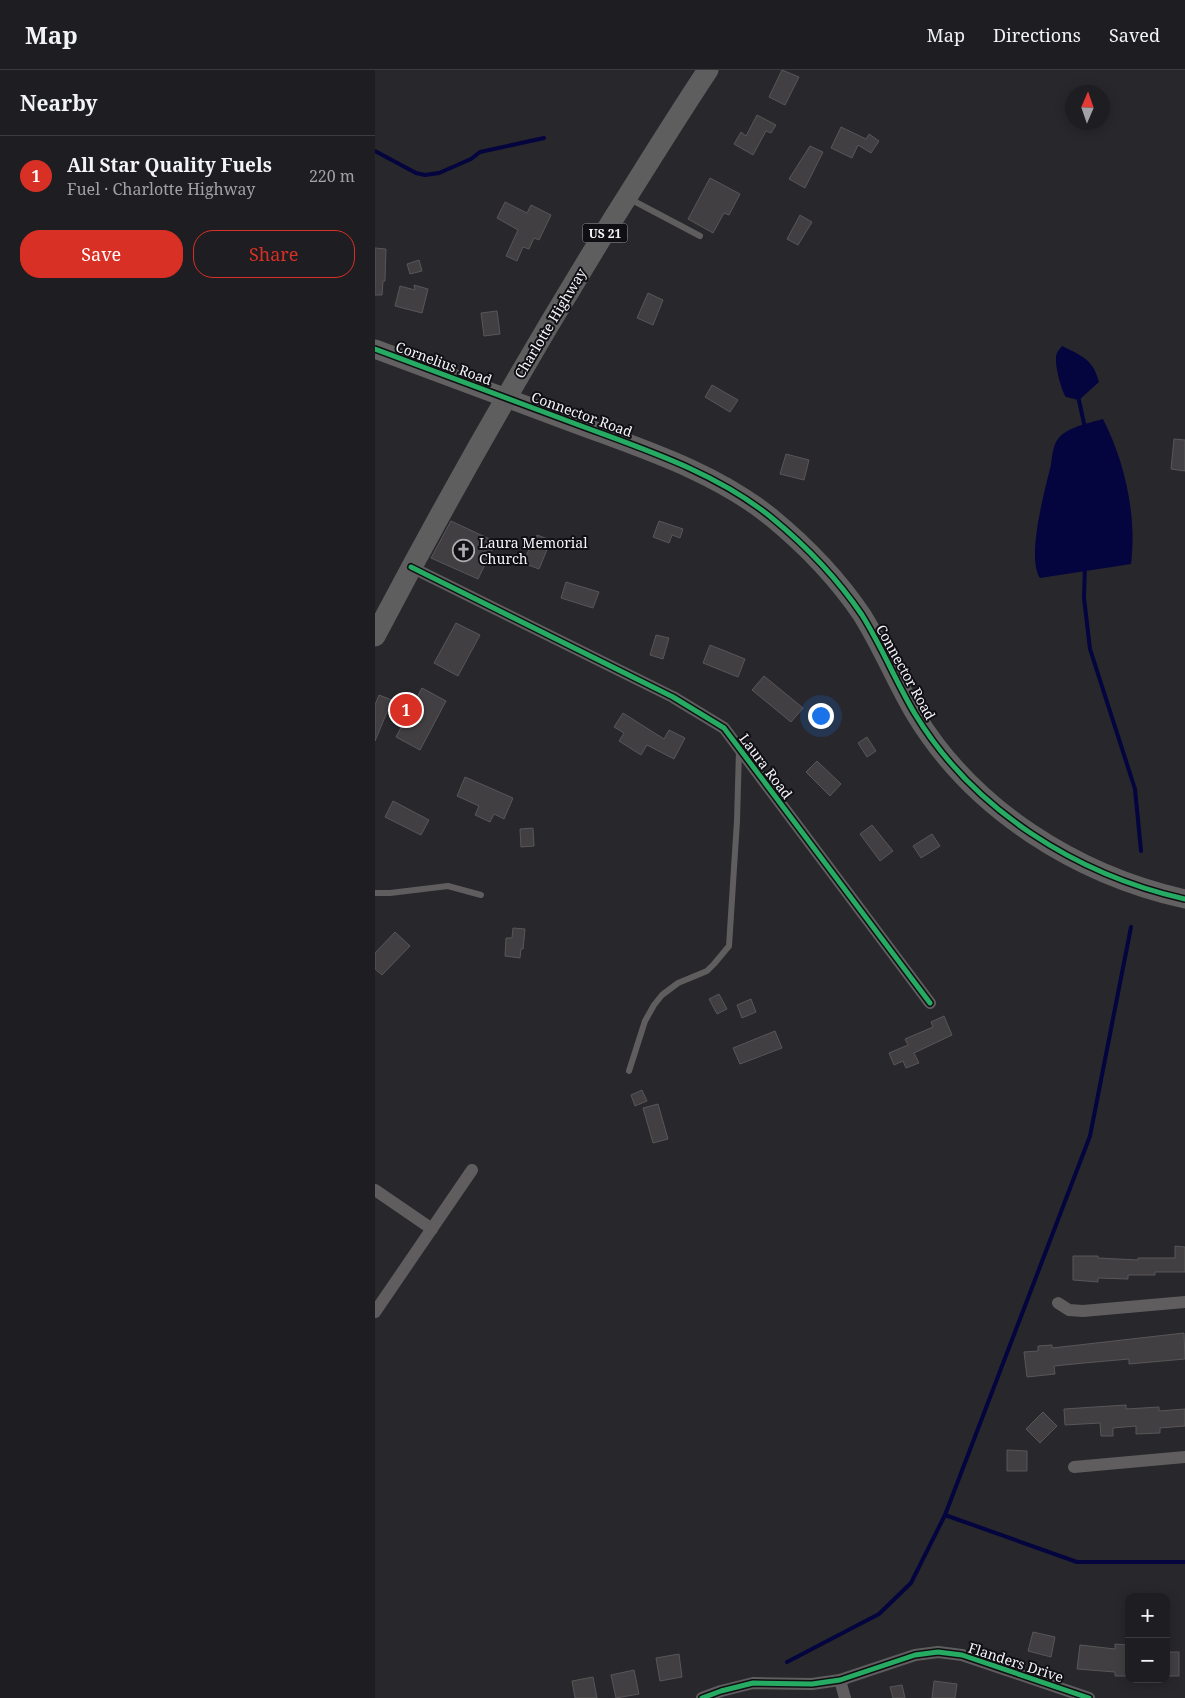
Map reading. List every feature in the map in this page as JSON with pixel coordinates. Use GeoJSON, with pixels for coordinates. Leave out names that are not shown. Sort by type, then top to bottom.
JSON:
{"type":"FeatureCollection","features":[{"type":"Feature","properties":{"kind":"main road","name":"Charlotte Highway"},"geometry":{"type":"LineString","coordinates":[[375,636],[411,567],[565,296],[708,70]]}},
{"type":"Feature","properties":{"kind":"street","name":"Cornelius Road"},"geometry":{"type":"LineString","coordinates":[[375,349],[506,398]]}},
{"type":"Feature","properties":{"kind":"street","name":"Connector Road"},"geometry":{"type":"LineString","coordinates":[[506,398],[672,461],[724,486],[771,518],[826,568],[846,593],[881,649],[916,715],[939,748],[971,784],[1033,835],[1063,854],[1130,884],[1185,899]]}},
{"type":"Feature","properties":{"kind":"street","name":"Laura Road"},"geometry":{"type":"LineString","coordinates":[[411,567],[673,697],[724,728],[930,1003]]}},
{"type":"Feature","properties":{"kind":"street"},"geometry":{"type":"LineString","coordinates":[[375,1312],[472,1170]]}},
{"type":"Feature","properties":{"kind":"street"},"geometry":{"type":"LineString","coordinates":[[375,1190],[432,1229]]}},
{"type":"Feature","properties":{"kind":"street"},"geometry":{"type":"LineString","coordinates":[[1058,1303],[1069,1310],[1083,1311],[1185,1302]]}},
{"type":"Feature","properties":{"kind":"street"},"geometry":{"type":"LineString","coordinates":[[1074,1468],[1185,1457]]}},
{"type":"Feature","properties":{"kind":"street","name":"Flanders Drive"},"geometry":{"type":"LineString","coordinates":[[702,1698],[753,1683],[811,1684],[840,1680],[915,1655],[938,1652],[962,1655],[1089,1698]]}},
{"type":"Feature","properties":{"kind":"street"},"geometry":{"type":"LineString","coordinates":[[840,1680],[845,1698]]}},
{"type":"Feature","properties":{"kind":"lane"},"geometry":{"type":"LineString","coordinates":[[627,197],[700,236]]}},
{"type":"Feature","properties":{"kind":"lane"},"geometry":{"type":"LineString","coordinates":[[629,1071],[645,1021],[662,995],[678,983],[707,970],[729,946],[737,822],[739,748]]}},
{"type":"Feature","properties":{"kind":"lane"},"geometry":{"type":"LineString","coordinates":[[375,893],[449,886],[481,895]]}},
{"type":"Feature","properties":{"kind":"shaded area"},"geometry":{"type":"Polygon","coordinates":[[[1062,346],[1086,359],[1097,374],[1099,382],[1079,400],[1066,397],[1060,382],[1056,357],[1057,352],[1062,346]]]}},
{"type":"Feature","properties":{"kind":"shaded area"},"geometry":{"type":"Polygon","coordinates":[[[1103,419],[1117,453],[1128,490],[1132,527],[1131,564],[1040,578],[1036,568],[1036,540],[1041,506],[1055,444],[1067,431],[1103,419]]]}},
{"type":"Feature","properties":{"kind":"building"},"geometry":{"type":"Polygon","coordinates":[[[782,70],[799,77],[785,105],[769,97],[782,70]]]}},
{"type":"Feature","properties":{"kind":"building"},"geometry":{"type":"Polygon","coordinates":[[[757,115],[776,125],[771,133],[766,131],[753,155],[734,144],[741,132],[746,136],[757,115]]]}},
{"type":"Feature","properties":{"kind":"building"},"geometry":{"type":"Polygon","coordinates":[[[841,127],[866,139],[869,134],[879,141],[871,153],[858,145],[852,158],[831,148],[841,127]]]}},
{"type":"Feature","properties":{"kind":"building"},"geometry":{"type":"Polygon","coordinates":[[[810,146],[823,152],[805,188],[789,179],[810,146]]]}},
{"type":"Feature","properties":{"kind":"building"},"geometry":{"type":"Polygon","coordinates":[[[710,178],[740,194],[729,215],[724,213],[713,233],[688,219],[710,178]]]}},
{"type":"Feature","properties":{"kind":"building"},"geometry":{"type":"Polygon","coordinates":[[[505,202],[527,213],[531,205],[551,215],[539,240],[534,238],[529,249],[523,247],[517,261],[506,256],[518,230],[497,218],[505,202]]]}},
{"type":"Feature","properties":{"kind":"building"},"geometry":{"type":"Polygon","coordinates":[[[800,215],[812,222],[798,245],[787,239],[800,215]]]}},
{"type":"Feature","properties":{"kind":"building"},"geometry":{"type":"Polygon","coordinates":[[[375,248],[386,249],[385,281],[383,281],[382,295],[375,295],[375,248]]]}},
{"type":"Feature","properties":{"kind":"building"},"geometry":{"type":"Polygon","coordinates":[[[419,260],[422,271],[410,274],[407,264],[419,260]]]}},
{"type":"Feature","properties":{"kind":"building"},"geometry":{"type":"Polygon","coordinates":[[[414,285],[428,289],[422,313],[395,306],[400,286],[415,290],[414,285]]]}},
{"type":"Feature","properties":{"kind":"building"},"geometry":{"type":"Polygon","coordinates":[[[648,293],[663,300],[653,325],[637,318],[648,293]]]}},
{"type":"Feature","properties":{"kind":"building"},"geometry":{"type":"Polygon","coordinates":[[[497,311],[500,334],[484,336],[481,313],[497,311]]]}},
{"type":"Feature","properties":{"kind":"building"},"geometry":{"type":"Polygon","coordinates":[[[712,385],[738,400],[730,412],[705,397],[712,385]]]}},
{"type":"Feature","properties":{"kind":"building"},"geometry":{"type":"Polygon","coordinates":[[[1174,439],[1185,440],[1185,471],[1171,469],[1174,439]]]}},
{"type":"Feature","properties":{"kind":"building"},"geometry":{"type":"Polygon","coordinates":[[[786,454],[809,460],[804,480],[780,474],[786,454]]]}},
{"type":"Feature","properties":{"kind":"building","name":"Laura Memorial Church"},"geometry":{"type":"Polygon","coordinates":[[[451,521],[496,542],[478,579],[431,558],[451,521]]]}},
{"type":"Feature","properties":{"kind":"building"},"geometry":{"type":"Polygon","coordinates":[[[659,521],[683,529],[680,538],[672,535],[669,543],[653,537],[659,521]]]}},
{"type":"Feature","properties":{"kind":"building"},"geometry":{"type":"Polygon","coordinates":[[[537,535],[551,540],[539,569],[523,563],[537,535]]]}},
{"type":"Feature","properties":{"kind":"building"},"geometry":{"type":"Polygon","coordinates":[[[566,582],[599,592],[593,608],[561,598],[566,582]]]}},
{"type":"Feature","properties":{"kind":"building"},"geometry":{"type":"Polygon","coordinates":[[[456,623],[480,635],[458,676],[434,663],[456,623]]]}},
{"type":"Feature","properties":{"kind":"building"},"geometry":{"type":"Polygon","coordinates":[[[656,635],[669,638],[663,659],[650,655],[656,635]]]}},
{"type":"Feature","properties":{"kind":"building"},"geometry":{"type":"Polygon","coordinates":[[[710,645],[745,659],[738,677],[703,663],[710,645]]]}},
{"type":"Feature","properties":{"kind":"building"},"geometry":{"type":"Polygon","coordinates":[[[764,676],[803,708],[791,722],[752,690],[764,676]]]}},
{"type":"Feature","properties":{"kind":"building"},"geometry":{"type":"Polygon","coordinates":[[[422,688],[446,701],[420,750],[396,737],[422,688]]]}},
{"type":"Feature","properties":{"kind":"building"},"geometry":{"type":"Polygon","coordinates":[[[379,695],[392,700],[375,741],[375,705],[379,695]]]}},
{"type":"Feature","properties":{"kind":"building"},"geometry":{"type":"Polygon","coordinates":[[[623,713],[664,739],[669,730],[685,738],[674,759],[647,745],[641,755],[619,741],[624,733],[614,727],[623,713]]]}},
{"type":"Feature","properties":{"kind":"building"},"geometry":{"type":"Polygon","coordinates":[[[867,737],[876,751],[867,757],[858,743],[867,737]]]}},
{"type":"Feature","properties":{"kind":"building"},"geometry":{"type":"Polygon","coordinates":[[[817,761],[841,784],[830,796],[806,772],[817,761]]]}},
{"type":"Feature","properties":{"kind":"building"},"geometry":{"type":"Polygon","coordinates":[[[465,777],[513,798],[504,819],[494,814],[490,822],[475,815],[479,806],[457,796],[465,777]]]}},
{"type":"Feature","properties":{"kind":"building"},"geometry":{"type":"Polygon","coordinates":[[[393,801],[429,820],[421,835],[385,817],[393,801]]]}},
{"type":"Feature","properties":{"kind":"building"},"geometry":{"type":"Polygon","coordinates":[[[872,825],[893,851],[880,861],[860,834],[872,825]]]}},
{"type":"Feature","properties":{"kind":"building"},"geometry":{"type":"Polygon","coordinates":[[[533,828],[534,846],[521,847],[520,829],[533,828]]]}},
{"type":"Feature","properties":{"kind":"building"},"geometry":{"type":"Polygon","coordinates":[[[932,834],[940,846],[921,858],[913,846],[932,834]]]}},
{"type":"Feature","properties":{"kind":"building"},"geometry":{"type":"Polygon","coordinates":[[[513,928],[525,929],[520,958],[505,956],[506,938],[512,938],[513,928]]]}},
{"type":"Feature","properties":{"kind":"building"},"geometry":{"type":"Polygon","coordinates":[[[395,932],[410,946],[382,975],[375,969],[375,953],[395,932]]]}},
{"type":"Feature","properties":{"kind":"building"},"geometry":{"type":"Polygon","coordinates":[[[719,994],[727,1009],[717,1014],[709,999],[719,994]]]}},
{"type":"Feature","properties":{"kind":"building"},"geometry":{"type":"Polygon","coordinates":[[[751,999],[756,1012],[742,1018],[737,1005],[751,999]]]}},
{"type":"Feature","properties":{"kind":"building"},"geometry":{"type":"Polygon","coordinates":[[[944,1016],[952,1035],[914,1053],[919,1063],[906,1068],[903,1061],[894,1065],[889,1053],[908,1045],[905,1039],[933,1027],[931,1022],[944,1016]]]}},
{"type":"Feature","properties":{"kind":"building"},"geometry":{"type":"Polygon","coordinates":[[[775,1031],[782,1048],[740,1064],[733,1048],[775,1031]]]}},
{"type":"Feature","properties":{"kind":"building"},"geometry":{"type":"Polygon","coordinates":[[[642,1090],[647,1101],[635,1106],[631,1095],[642,1090]]]}},
{"type":"Feature","properties":{"kind":"building"},"geometry":{"type":"Polygon","coordinates":[[[658,1104],[668,1139],[653,1143],[643,1108],[658,1104]]]}},
{"type":"Feature","properties":{"kind":"building"},"geometry":{"type":"Polygon","coordinates":[[[1175,1246],[1185,1247],[1185,1272],[1155,1272],[1155,1275],[1128,1275],[1128,1279],[1098,1278],[1098,1282],[1073,1280],[1073,1256],[1098,1256],[1098,1258],[1138,1260],[1138,1258],[1175,1258],[1175,1246]]]}},
{"type":"Feature","properties":{"kind":"building"},"geometry":{"type":"Polygon","coordinates":[[[1184,1333],[1185,1359],[1129,1364],[1129,1359],[1054,1366],[1055,1374],[1027,1377],[1024,1352],[1038,1351],[1038,1346],[1052,1345],[1052,1348],[1184,1333]]]}},
{"type":"Feature","properties":{"kind":"building"},"geometry":{"type":"Polygon","coordinates":[[[1126,1405],[1126,1409],[1159,1407],[1159,1411],[1185,1409],[1185,1426],[1160,1428],[1160,1433],[1136,1434],[1136,1426],[1113,1428],[1113,1436],[1101,1436],[1100,1423],[1065,1425],[1064,1409],[1126,1405]]]}},
{"type":"Feature","properties":{"kind":"building"},"geometry":{"type":"Polygon","coordinates":[[[1043,1412],[1057,1426],[1040,1443],[1026,1429],[1043,1412]]]}},
{"type":"Feature","properties":{"kind":"building"},"geometry":{"type":"Polygon","coordinates":[[[1007,1450],[1027,1451],[1027,1471],[1007,1471],[1007,1450]]]}},
{"type":"Feature","properties":{"kind":"building"},"geometry":{"type":"Polygon","coordinates":[[[1033,1632],[1055,1637],[1051,1657],[1028,1651],[1033,1632]]]}},
{"type":"Feature","properties":{"kind":"building"},"geometry":{"type":"Polygon","coordinates":[[[1115,1644],[1125,1645],[1125,1676],[1115,1676],[1115,1672],[1077,1669],[1080,1645],[1115,1649],[1115,1644]]]}},
{"type":"Feature","properties":{"kind":"building"},"geometry":{"type":"Polygon","coordinates":[[[1170,1652],[1179,1652],[1179,1676],[1170,1676],[1170,1652]]]}},
{"type":"Feature","properties":{"kind":"building"},"geometry":{"type":"Polygon","coordinates":[[[679,1654],[682,1677],[660,1681],[656,1658],[679,1654]]]}},
{"type":"Feature","properties":{"kind":"building"},"geometry":{"type":"Polygon","coordinates":[[[634,1670],[639,1694],[616,1698],[611,1675],[634,1670]]]}},
{"type":"Feature","properties":{"kind":"building"},"geometry":{"type":"Polygon","coordinates":[[[593,1677],[597,1698],[575,1698],[572,1681],[593,1677]]]}},
{"type":"Feature","properties":{"kind":"building"},"geometry":{"type":"Polygon","coordinates":[[[934,1681],[957,1684],[955,1698],[932,1698],[934,1681]]]}},
{"type":"Feature","properties":{"kind":"building"},"geometry":{"type":"Polygon","coordinates":[[[902,1685],[905,1698],[893,1698],[890,1687],[902,1685]]]}},
{"type":"Feature","properties":{"kind":"waterway"},"geometry":{"type":"LineString","coordinates":[[375,151],[416,173],[425,175],[439,173],[471,159],[480,152],[544,138]]}},
{"type":"Feature","properties":{"kind":"waterway"},"geometry":{"type":"LineString","coordinates":[[1078,396],[1085,428]]}},
{"type":"Feature","properties":{"kind":"waterway"},"geometry":{"type":"LineString","coordinates":[[1085,565],[1084,598],[1090,649],[1135,789],[1141,851]]}},
{"type":"Feature","properties":{"kind":"waterway"},"geometry":{"type":"LineString","coordinates":[[787,1662],[879,1614],[911,1583],[945,1515],[1090,1136],[1131,927]]}},
{"type":"Feature","properties":{"kind":"waterway"},"geometry":{"type":"LineString","coordinates":[[945,1515],[1077,1562],[1185,1562]]}},
{"type":"Feature","properties":{"kind":"cycle path"},"geometry":{"type":"LineString","coordinates":[[375,349],[678,463],[727,487],[750,502],[797,540],[842,588],[862,615],[876,639],[915,714],[939,749],[966,780],[997,808],[1031,834],[1067,855],[1105,873],[1145,888],[1185,899]]}},
{"type":"Feature","properties":{"kind":"cycle path"},"geometry":{"type":"LineString","coordinates":[[411,567],[673,697],[724,728],[930,1003]]}},
{"type":"Feature","properties":{"kind":"cycle path"},"geometry":{"type":"LineString","coordinates":[[702,1698],[753,1683],[812,1684],[840,1680],[915,1655],[938,1652],[962,1655],[1089,1698]]}},
{"type":"Feature","properties":{"kind":"place","name":"Laura Memorial Church"},"geometry":{"type":"Point","coordinates":[463,550]}},
{"type":"Feature","properties":{"kind":"place","name":"All Star Quality Fuels"},"geometry":{"type":"Point","coordinates":[406,710]}}]}
